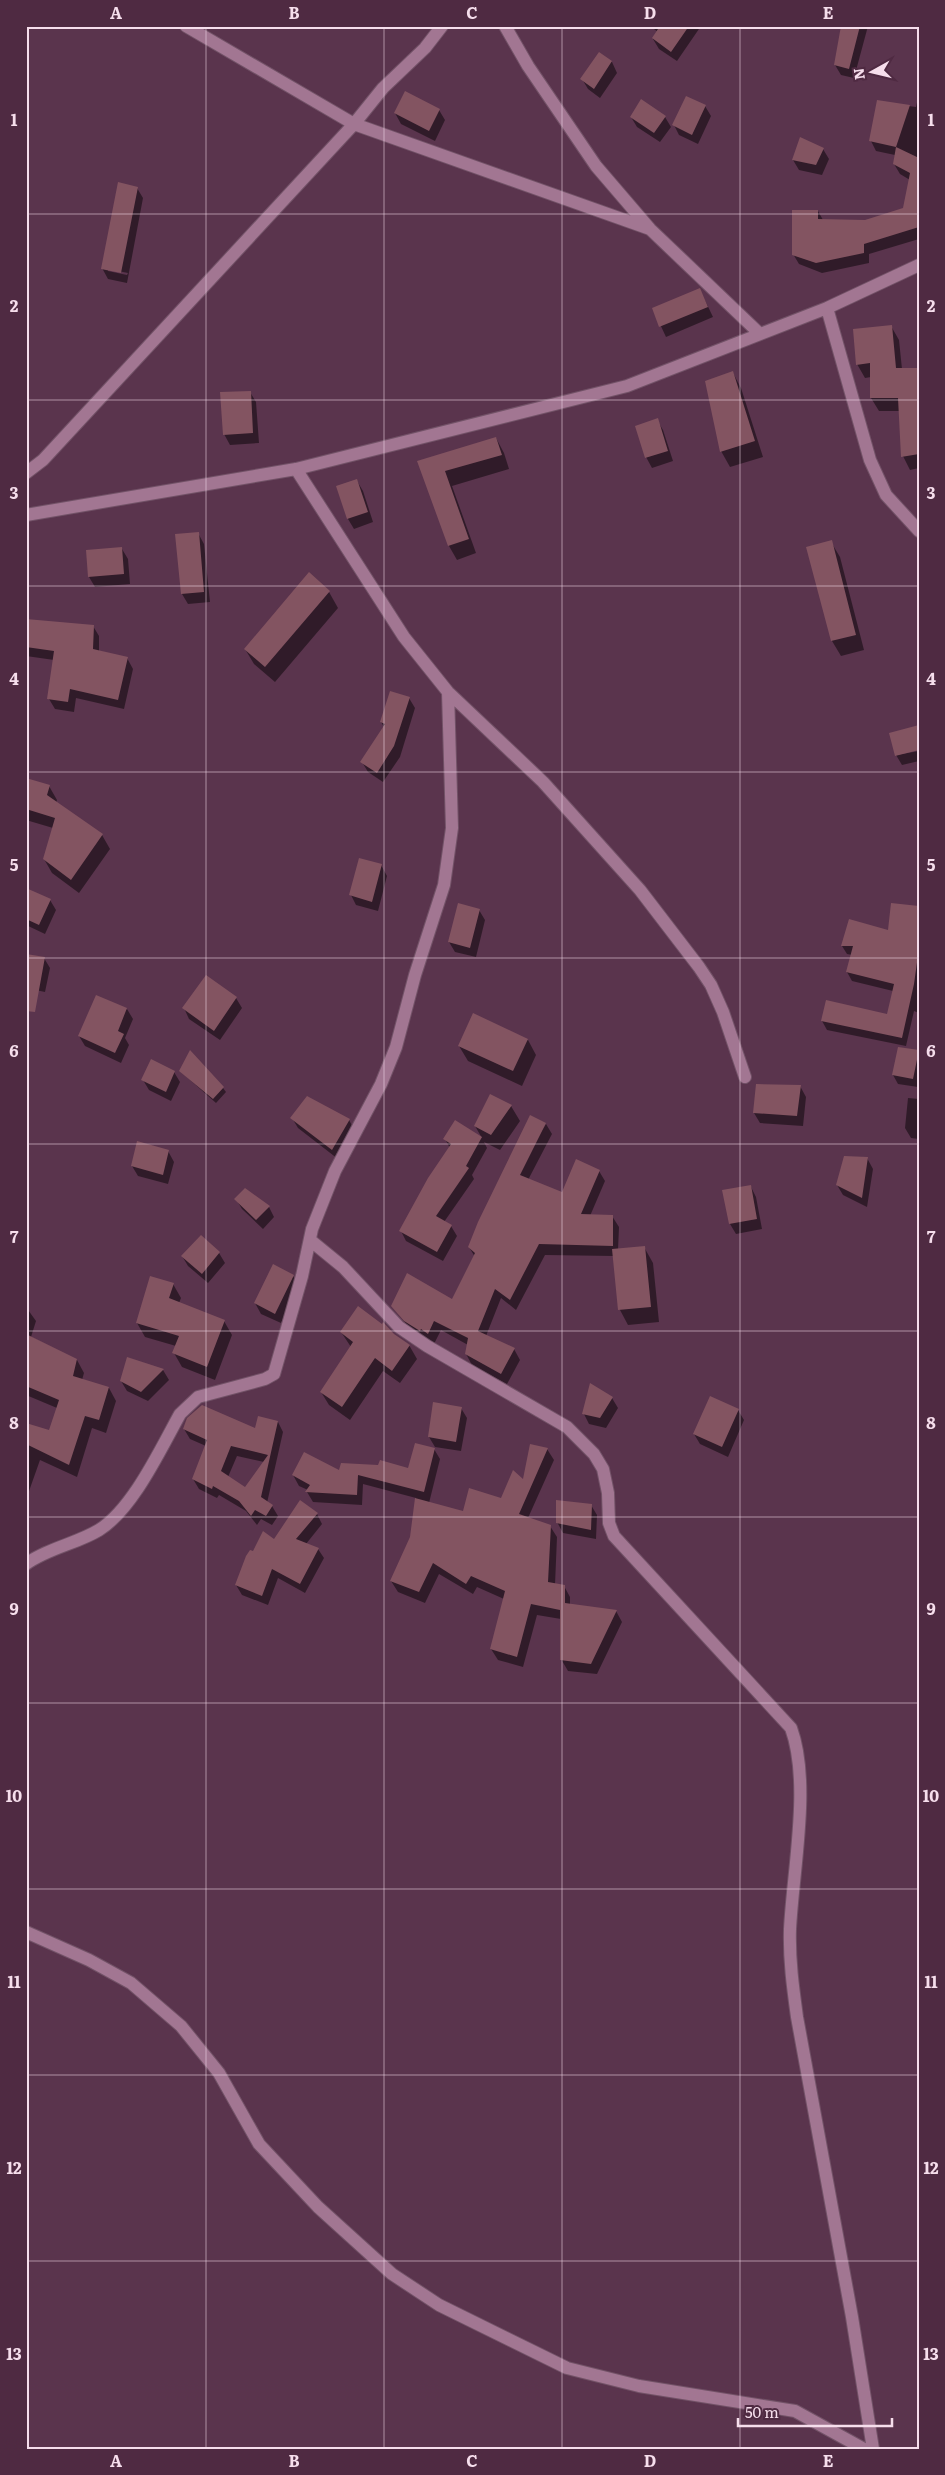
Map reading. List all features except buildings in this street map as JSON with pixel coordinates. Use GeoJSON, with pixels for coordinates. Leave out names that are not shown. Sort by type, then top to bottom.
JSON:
{"type":"FeatureCollection","features":[{"type":"Feature","properties":{"kind":"street"},"geometry":{"type":"LineString","coordinates":[[186,26],[354,124],[650,229]]}},
{"type":"Feature","properties":{"kind":"street"},"geometry":{"type":"LineString","coordinates":[[26,473],[43,460],[354,124],[383,88],[425,48],[442,26]]}},
{"type":"Feature","properties":{"kind":"street"},"geometry":{"type":"LineString","coordinates":[[505,26],[528,66],[596,166],[650,229],[759,333]]}},
{"type":"Feature","properties":{"kind":"street"},"geometry":{"type":"LineString","coordinates":[[26,515],[296,469],[627,386],[827,308],[919,265]]}},
{"type":"Feature","properties":{"kind":"street"},"geometry":{"type":"LineString","coordinates":[[827,308],[870,460],[886,495],[919,531]]}},
{"type":"Feature","properties":{"kind":"street"},"geometry":{"type":"LineString","coordinates":[[296,469],[404,637],[448,692],[543,782],[640,890],[676,936],[711,985],[723,1012],[744,1077]]}},
{"type":"Feature","properties":{"kind":"street"},"geometry":{"type":"LineString","coordinates":[[26,1564],[49,1551],[101,1529],[116,1516],[138,1488],[180,1414],[190,1403],[198,1397],[265,1379],[274,1374],[302,1276],[312,1229],[335,1171],[380,1084],[396,1047],[415,975],[444,885],[452,828],[448,692]]}},
{"type":"Feature","properties":{"kind":"street"},"geometry":{"type":"LineString","coordinates":[[310,1240],[343,1267],[399,1327],[427,1346],[567,1427],[594,1454],[602,1469],[608,1493],[609,1523],[614,1536],[791,1728],[797,1744],[801,1774],[790,1931],[791,1968],[797,2017],[852,2317],[873,2449]]}},
{"type":"Feature","properties":{"kind":"street"},"geometry":{"type":"LineString","coordinates":[[26,1932],[89,1960],[130,1983],[181,2026],[219,2073],[259,2144],[318,2207],[392,2274],[439,2305],[568,2368],[639,2386],[795,2411],[864,2449]]}}]}
